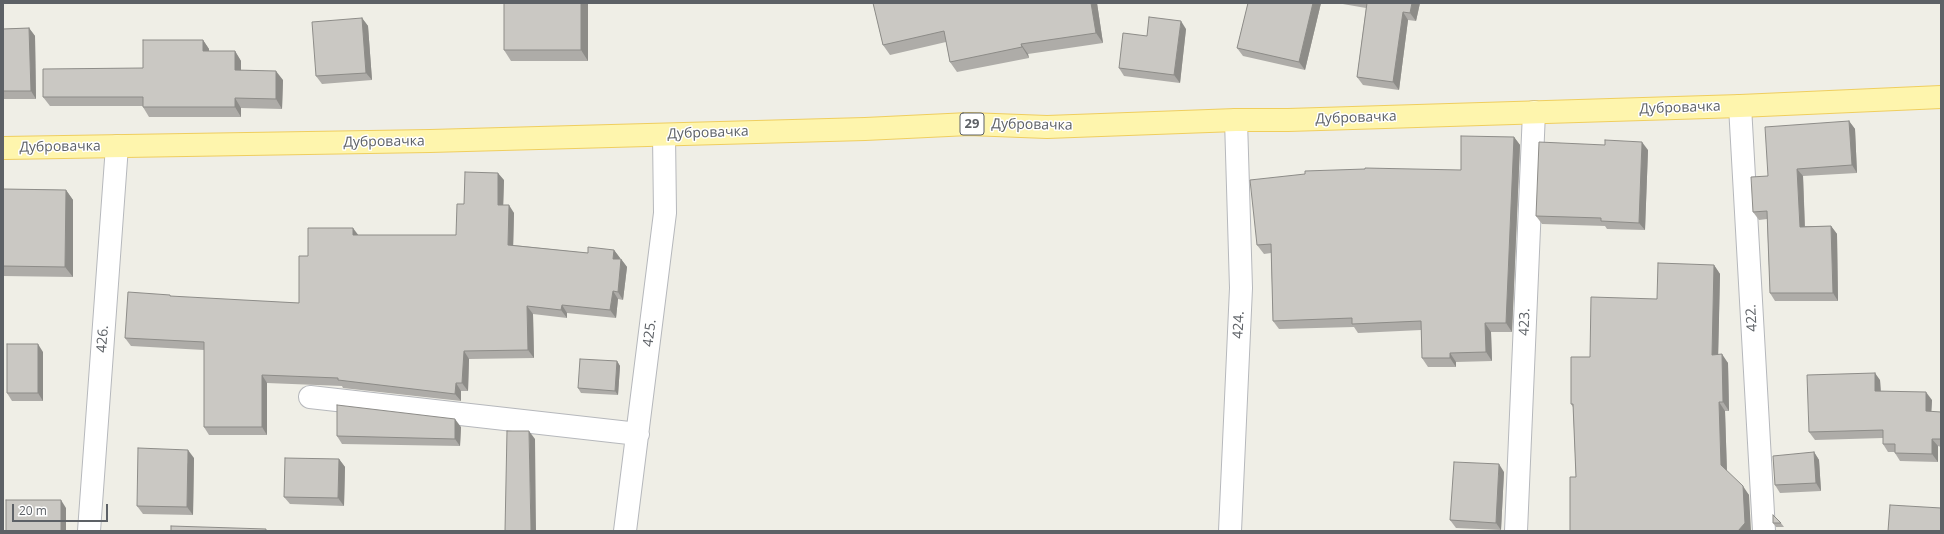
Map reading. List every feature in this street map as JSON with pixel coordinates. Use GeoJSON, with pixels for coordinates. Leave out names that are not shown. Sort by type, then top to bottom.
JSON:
{"type":"FeatureCollection","features":[{"type":"Feature","properties":{"kind":"main road","name":"Дубровачка"},"geometry":{"type":"LineString","coordinates":[[3,148],[430,141],[865,129],[970,124],[1047,127],[1236,120],[1288,120],[1740,106],[1941,97]]}},
{"type":"Feature","properties":{"kind":"street","name":"422."},"geometry":{"type":"LineString","coordinates":[[1740,106],[1764,531]]}},
{"type":"Feature","properties":{"kind":"street","name":"423."},"geometry":{"type":"LineString","coordinates":[[1516,531],[1534,112]]}},
{"type":"Feature","properties":{"kind":"street","name":"424."},"geometry":{"type":"LineString","coordinates":[[1230,531],[1241,288],[1236,120]]}},
{"type":"Feature","properties":{"kind":"street","name":"425."},"geometry":{"type":"LineString","coordinates":[[625,531],[665,213],[664,135]]}},
{"type":"Feature","properties":{"kind":"street","name":"426."},"geometry":{"type":"LineString","coordinates":[[89,531],[117,146]]}},
{"type":"Feature","properties":{"kind":"street"},"geometry":{"type":"LineString","coordinates":[[310,398],[638,434]]}},
{"type":"Feature","properties":{"kind":"building"},"geometry":{"type":"Polygon","coordinates":[[[504,3],[581,3],[581,50],[504,50],[504,3]]]}},
{"type":"Feature","properties":{"kind":"building"},"geometry":{"type":"Polygon","coordinates":[[[873,3],[1091,3],[1096,33],[1021,44],[1022,47],[950,62],[944,31],[883,45],[873,3]]]}},
{"type":"Feature","properties":{"kind":"building"},"geometry":{"type":"Polygon","coordinates":[[[1248,3],[1313,3],[1299,62],[1237,48],[1248,3]]]}},
{"type":"Feature","properties":{"kind":"building"},"geometry":{"type":"Polygon","coordinates":[[[1367,3],[1412,3],[1410,13],[1403,12],[1393,82],[1357,77],[1367,3]]]}},
{"type":"Feature","properties":{"kind":"building"},"geometry":{"type":"Polygon","coordinates":[[[1149,17],[1181,21],[1174,75],[1119,68],[1123,33],[1147,36],[1149,17]]]}},
{"type":"Feature","properties":{"kind":"building"},"geometry":{"type":"Polygon","coordinates":[[[362,18],[366,73],[316,76],[312,22],[362,18]]]}},
{"type":"Feature","properties":{"kind":"building"},"geometry":{"type":"Polygon","coordinates":[[[29,28],[31,91],[3,91],[3,29],[29,28]]]}},
{"type":"Feature","properties":{"kind":"building"},"geometry":{"type":"Polygon","coordinates":[[[143,40],[203,40],[203,51],[235,51],[235,70],[276,71],[276,99],[235,98],[235,107],[143,107],[143,97],[43,97],[43,69],[143,68],[143,40]]]}},
{"type":"Feature","properties":{"kind":"building"},"geometry":{"type":"Polygon","coordinates":[[[1849,121],[1852,165],[1797,169],[1800,227],[1831,226],[1833,293],[1770,293],[1767,211],[1753,212],[1751,177],[1768,176],[1765,127],[1849,121]]]}},
{"type":"Feature","properties":{"kind":"building"},"geometry":{"type":"Polygon","coordinates":[[[1461,136],[1514,137],[1506,323],[1485,323],[1486,352],[1450,353],[1450,358],[1422,358],[1421,321],[1352,324],[1352,318],[1273,321],[1271,244],[1257,245],[1250,180],[1305,174],[1305,171],[1365,168],[1461,170],[1461,136]]]}},
{"type":"Feature","properties":{"kind":"building"},"geometry":{"type":"Polygon","coordinates":[[[1605,140],[1642,142],[1639,223],[1601,221],[1601,218],[1536,216],[1539,142],[1605,145],[1605,140]]]}},
{"type":"Feature","properties":{"kind":"building"},"geometry":{"type":"Polygon","coordinates":[[[465,172],[498,173],[498,205],[509,205],[508,245],[588,253],[588,247],[614,250],[613,259],[621,259],[618,292],[613,291],[610,310],[562,305],[561,310],[527,306],[528,350],[464,351],[462,383],[456,383],[455,394],[338,380],[338,378],[262,375],[262,427],[204,427],[204,342],[125,338],[128,292],[170,296],[299,303],[299,256],[308,256],[308,228],[353,228],[353,235],[456,235],[457,204],[464,204],[465,172]]]}},
{"type":"Feature","properties":{"kind":"building"},"geometry":{"type":"Polygon","coordinates":[[[3,189],[66,190],[65,267],[3,266],[3,189]]]}},
{"type":"Feature","properties":{"kind":"building"},"geometry":{"type":"Polygon","coordinates":[[[1658,263],[1714,265],[1712,355],[1722,354],[1723,402],[1719,402],[1721,465],[1743,486],[1745,523],[1738,531],[1570,531],[1570,477],[1576,477],[1573,404],[1571,404],[1571,357],[1590,357],[1591,297],[1657,299],[1658,263]]]}},
{"type":"Feature","properties":{"kind":"building"},"geometry":{"type":"Polygon","coordinates":[[[7,344],[38,344],[38,393],[7,393],[7,344]]]}},
{"type":"Feature","properties":{"kind":"building"},"geometry":{"type":"Polygon","coordinates":[[[580,359],[617,361],[615,391],[578,388],[580,359]]]}},
{"type":"Feature","properties":{"kind":"building"},"geometry":{"type":"Polygon","coordinates":[[[1875,373],[1875,391],[1926,392],[1926,411],[1941,412],[1941,439],[1932,439],[1932,454],[1895,453],[1895,444],[1883,444],[1883,430],[1809,432],[1807,375],[1875,373]]]}},
{"type":"Feature","properties":{"kind":"building"},"geometry":{"type":"Polygon","coordinates":[[[337,405],[455,419],[455,439],[337,436],[337,405]]]}},
{"type":"Feature","properties":{"kind":"building"},"geometry":{"type":"Polygon","coordinates":[[[507,431],[529,431],[531,531],[505,531],[507,431]]]}},
{"type":"Feature","properties":{"kind":"building"},"geometry":{"type":"Polygon","coordinates":[[[138,448],[188,450],[187,507],[137,506],[138,448]]]}},
{"type":"Feature","properties":{"kind":"building"},"geometry":{"type":"Polygon","coordinates":[[[1814,452],[1816,483],[1775,485],[1773,456],[1814,452]]]}},
{"type":"Feature","properties":{"kind":"building"},"geometry":{"type":"Polygon","coordinates":[[[285,458],[339,459],[338,498],[284,497],[285,458]]]}},
{"type":"Feature","properties":{"kind":"building"},"geometry":{"type":"Polygon","coordinates":[[[1454,462],[1499,464],[1496,523],[1450,520],[1454,462]]]}},
{"type":"Feature","properties":{"kind":"building"},"geometry":{"type":"Polygon","coordinates":[[[6,500],[61,500],[61,531],[6,531],[6,500]]]}},
{"type":"Feature","properties":{"kind":"building"},"geometry":{"type":"Polygon","coordinates":[[[1890,505],[1941,508],[1941,531],[1888,531],[1890,505]]]}},
{"type":"Feature","properties":{"kind":"building"},"geometry":{"type":"Polygon","coordinates":[[[1773,515],[1781,523],[1773,523],[1773,515]]]}},
{"type":"Feature","properties":{"kind":"building"},"geometry":{"type":"Polygon","coordinates":[[[171,526],[266,529],[266,531],[171,531],[171,526]]]}}]}
